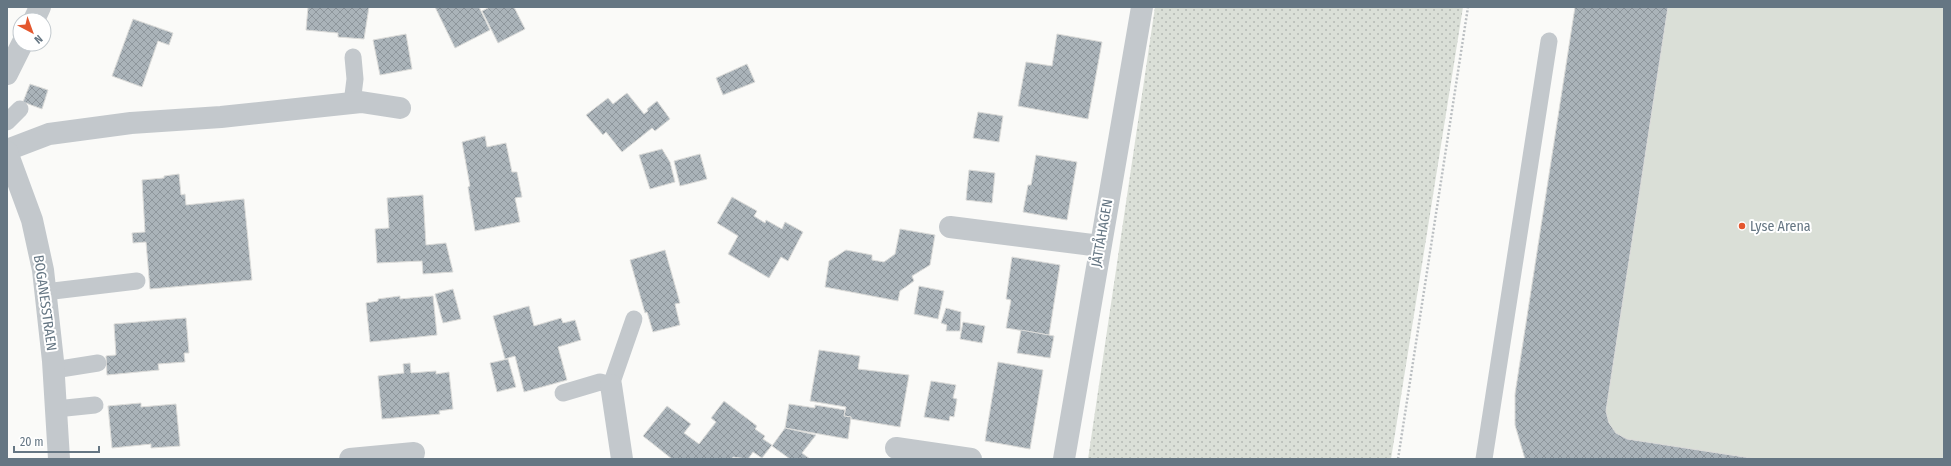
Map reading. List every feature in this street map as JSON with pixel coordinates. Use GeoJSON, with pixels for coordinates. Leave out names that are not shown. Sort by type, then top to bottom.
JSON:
{"type":"FeatureCollection","features":[{"type":"Feature","properties":{"kind":"street","name":"JÅTTÅHAGEN"},"geometry":{"type":"LineString","coordinates":[[1064,459],[1142,7]]}},
{"type":"Feature","properties":{"kind":"street"},"geometry":{"type":"LineString","coordinates":[[7,74],[18,52]]}},
{"type":"Feature","properties":{"kind":"street"},"geometry":{"type":"LineString","coordinates":[[7,151],[49,134],[131,123],[229,116],[361,102],[400,108]]}},
{"type":"Feature","properties":{"kind":"street","name":"BOGANESSTRAEN"},"geometry":{"type":"LineString","coordinates":[[7,151],[32,220],[43,270],[44,292],[54,370],[59,459]]}},
{"type":"Feature","properties":{"kind":"street"},"geometry":{"type":"LineString","coordinates":[[950,227],[1100,246]]}},
{"type":"Feature","properties":{"kind":"street"},"geometry":{"type":"LineString","coordinates":[[611,385],[622,459]]}},
{"type":"Feature","properties":{"kind":"street"},"geometry":{"type":"LineString","coordinates":[[896,448],[970,459]]}},
{"type":"Feature","properties":{"kind":"street"},"geometry":{"type":"LineString","coordinates":[[350,459],[414,453]]}},
{"type":"Feature","properties":{"kind":"lane"},"geometry":{"type":"LineString","coordinates":[[1484,459],[1549,42]]}},
{"type":"Feature","properties":{"kind":"lane"},"geometry":{"type":"LineString","coordinates":[[352,103],[355,79],[353,56]]}},
{"type":"Feature","properties":{"kind":"lane"},"geometry":{"type":"LineString","coordinates":[[7,122],[20,109]]}},
{"type":"Feature","properties":{"kind":"lane"},"geometry":{"type":"LineString","coordinates":[[44,292],[137,282]]}},
{"type":"Feature","properties":{"kind":"lane"},"geometry":{"type":"LineString","coordinates":[[563,393],[600,382],[611,385],[634,319]]}},
{"type":"Feature","properties":{"kind":"lane"},"geometry":{"type":"LineString","coordinates":[[54,370],[98,362]]}},
{"type":"Feature","properties":{"kind":"lane"},"geometry":{"type":"LineString","coordinates":[[56,409],[95,405]]}},
{"type":"Feature","properties":{"kind":"path"},"geometry":{"type":"LineString","coordinates":[[1398,459],[1468,7]]}},
{"type":"Feature","properties":{"kind":"shaded area"},"geometry":{"type":"Polygon","coordinates":[[[1155,7],[1463,7],[1391,459],[1088,459],[1155,7]]]}},
{"type":"Feature","properties":{"kind":"shaded area","name":"Lyse Arena"},"geometry":{"type":"Polygon","coordinates":[[[1575,7],[1944,7],[1944,459],[1525,459],[1515,425],[1515,394],[1575,7]]]}},
{"type":"Feature","properties":{"kind":"building"},"geometry":{"type":"Polygon","coordinates":[[[308,7],[369,7],[364,39],[338,37],[338,33],[306,30],[308,7]]]}},
{"type":"Feature","properties":{"kind":"building"},"geometry":{"type":"Polygon","coordinates":[[[435,7],[479,7],[490,30],[455,48],[435,7]]]}},
{"type":"Feature","properties":{"kind":"building"},"geometry":{"type":"Polygon","coordinates":[[[490,7],[514,7],[525,29],[498,43],[482,11],[490,7]]]}},
{"type":"Feature","properties":{"kind":"building"},"geometry":{"type":"Polygon","coordinates":[[[1575,7],[1668,7],[1606,411],[1609,423],[1616,433],[1627,439],[1757,459],[1525,459],[1515,425],[1515,394],[1575,7]]]}},
{"type":"Feature","properties":{"kind":"building"},"geometry":{"type":"Polygon","coordinates":[[[133,19],[173,33],[169,45],[158,41],[142,87],[112,76],[133,19]]]}},
{"type":"Feature","properties":{"kind":"building"},"geometry":{"type":"Polygon","coordinates":[[[406,34],[412,69],[380,75],[373,40],[406,34]]]}},
{"type":"Feature","properties":{"kind":"building"},"geometry":{"type":"Polygon","coordinates":[[[1057,34],[1102,42],[1088,119],[1018,106],[1026,62],[1052,66],[1057,34]]]}},
{"type":"Feature","properties":{"kind":"building"},"geometry":{"type":"Polygon","coordinates":[[[747,64],[755,82],[723,95],[716,78],[747,64]]]}},
{"type":"Feature","properties":{"kind":"building"},"geometry":{"type":"Polygon","coordinates":[[[30,84],[48,90],[42,109],[23,102],[30,84]]]}},
{"type":"Feature","properties":{"kind":"building"},"geometry":{"type":"Polygon","coordinates":[[[627,93],[644,114],[648,111],[647,109],[657,101],[670,119],[655,131],[652,128],[622,152],[606,132],[603,135],[586,115],[608,98],[613,104],[627,93]]]}},
{"type":"Feature","properties":{"kind":"building"},"geometry":{"type":"Polygon","coordinates":[[[978,112],[1003,116],[999,142],[973,138],[978,112]]]}},
{"type":"Feature","properties":{"kind":"building"},"geometry":{"type":"Polygon","coordinates":[[[485,136],[487,147],[506,143],[512,172],[517,172],[522,197],[515,198],[520,222],[475,231],[468,187],[470,186],[462,142],[485,136]]]}},
{"type":"Feature","properties":{"kind":"building"},"geometry":{"type":"Polygon","coordinates":[[[662,149],[670,162],[675,182],[650,189],[639,155],[662,149]]]}},
{"type":"Feature","properties":{"kind":"building"},"geometry":{"type":"Polygon","coordinates":[[[700,154],[707,179],[680,186],[674,161],[700,154]]]}},
{"type":"Feature","properties":{"kind":"building"},"geometry":{"type":"Polygon","coordinates":[[[1036,155],[1077,162],[1067,220],[1023,212],[1028,185],[1031,185],[1036,155]]]}},
{"type":"Feature","properties":{"kind":"building"},"geometry":{"type":"Polygon","coordinates":[[[969,170],[995,173],[992,203],[966,200],[969,170]]]}},
{"type":"Feature","properties":{"kind":"building"},"geometry":{"type":"Polygon","coordinates":[[[179,174],[181,195],[185,194],[186,205],[244,199],[252,280],[150,289],[146,242],[133,243],[132,233],[145,232],[142,180],[164,178],[164,176],[179,174]]]}},
{"type":"Feature","properties":{"kind":"building"},"geometry":{"type":"Polygon","coordinates":[[[423,195],[426,245],[446,243],[453,272],[423,274],[422,261],[377,263],[375,229],[389,228],[387,198],[423,195]]]}},
{"type":"Feature","properties":{"kind":"building"},"geometry":{"type":"Polygon","coordinates":[[[732,197],[757,211],[754,216],[765,223],[766,220],[782,229],[785,222],[803,232],[788,261],[781,257],[769,278],[728,254],[738,236],[717,223],[732,197]]]}},
{"type":"Feature","properties":{"kind":"building"},"geometry":{"type":"Polygon","coordinates":[[[900,229],[935,235],[930,265],[912,276],[914,281],[900,291],[898,301],[825,287],[829,261],[846,250],[872,255],[872,260],[884,262],[895,254],[900,229]]]}},
{"type":"Feature","properties":{"kind":"building"},"geometry":{"type":"Polygon","coordinates":[[[665,250],[680,303],[675,304],[680,325],[653,332],[647,312],[645,313],[630,260],[665,250]]]}},
{"type":"Feature","properties":{"kind":"building"},"geometry":{"type":"Polygon","coordinates":[[[1012,257],[1060,265],[1049,335],[1006,328],[1011,300],[1006,299],[1012,257]]]}},
{"type":"Feature","properties":{"kind":"building"},"geometry":{"type":"Polygon","coordinates":[[[919,286],[944,291],[938,319],[914,314],[919,286]]]}},
{"type":"Feature","properties":{"kind":"building"},"geometry":{"type":"Polygon","coordinates":[[[453,289],[461,319],[443,323],[435,294],[453,289]]]}},
{"type":"Feature","properties":{"kind":"building"},"geometry":{"type":"Polygon","coordinates":[[[400,296],[400,299],[433,296],[437,335],[370,342],[366,303],[378,301],[378,299],[400,296]]]}},
{"type":"Feature","properties":{"kind":"building"},"geometry":{"type":"Polygon","coordinates":[[[529,306],[534,326],[561,318],[563,323],[575,320],[581,340],[558,347],[567,380],[524,392],[515,356],[505,359],[493,316],[529,306]]]}},
{"type":"Feature","properties":{"kind":"building"},"geometry":{"type":"Polygon","coordinates":[[[946,308],[961,312],[960,331],[946,331],[947,325],[941,323],[946,308]]]}},
{"type":"Feature","properties":{"kind":"building"},"geometry":{"type":"Polygon","coordinates":[[[186,318],[189,353],[184,353],[185,362],[158,364],[159,370],[107,375],[106,356],[116,355],[114,324],[186,318]]]}},
{"type":"Feature","properties":{"kind":"building"},"geometry":{"type":"Polygon","coordinates":[[[963,322],[985,326],[982,343],[960,339],[963,322]]]}},
{"type":"Feature","properties":{"kind":"building"},"geometry":{"type":"Polygon","coordinates":[[[1021,330],[1054,336],[1050,358],[1017,353],[1021,330]]]}},
{"type":"Feature","properties":{"kind":"building"},"geometry":{"type":"Polygon","coordinates":[[[819,350],[860,356],[858,369],[909,375],[900,427],[851,419],[851,417],[844,416],[846,407],[810,401],[819,350]]]}},
{"type":"Feature","properties":{"kind":"building"},"geometry":{"type":"Polygon","coordinates":[[[508,359],[516,387],[497,392],[490,363],[508,359]]]}},
{"type":"Feature","properties":{"kind":"building"},"geometry":{"type":"Polygon","coordinates":[[[998,362],[1043,370],[1030,449],[985,441],[998,362]]]}},
{"type":"Feature","properties":{"kind":"building"},"geometry":{"type":"Polygon","coordinates":[[[410,363],[411,373],[436,371],[436,374],[449,372],[453,409],[439,411],[440,414],[382,419],[378,376],[404,373],[403,364],[410,363]]]}},
{"type":"Feature","properties":{"kind":"building"},"geometry":{"type":"Polygon","coordinates":[[[931,381],[956,385],[953,398],[957,399],[954,417],[950,416],[949,421],[924,417],[931,381]]]}},
{"type":"Feature","properties":{"kind":"building"},"geometry":{"type":"Polygon","coordinates":[[[724,401],[757,426],[755,429],[765,436],[763,439],[772,445],[762,458],[753,452],[748,459],[733,457],[732,459],[672,459],[643,436],[667,406],[691,424],[684,433],[699,444],[716,422],[711,418],[724,401]]]}},
{"type":"Feature","properties":{"kind":"building"},"geometry":{"type":"Polygon","coordinates":[[[141,403],[141,407],[176,404],[180,446],[151,448],[151,444],[112,448],[108,406],[141,403]]]}},
{"type":"Feature","properties":{"kind":"building"},"geometry":{"type":"Polygon","coordinates":[[[789,404],[815,408],[815,405],[845,410],[844,416],[851,417],[848,439],[785,428],[789,404]]]}},
{"type":"Feature","properties":{"kind":"building"},"geometry":{"type":"Polygon","coordinates":[[[785,428],[816,435],[802,453],[810,459],[790,459],[772,446],[785,428]]]}},
{"type":"Feature","properties":{"kind":"place","name":"Lyse Arena"},"geometry":{"type":"Point","coordinates":[1742,226]}}]}
